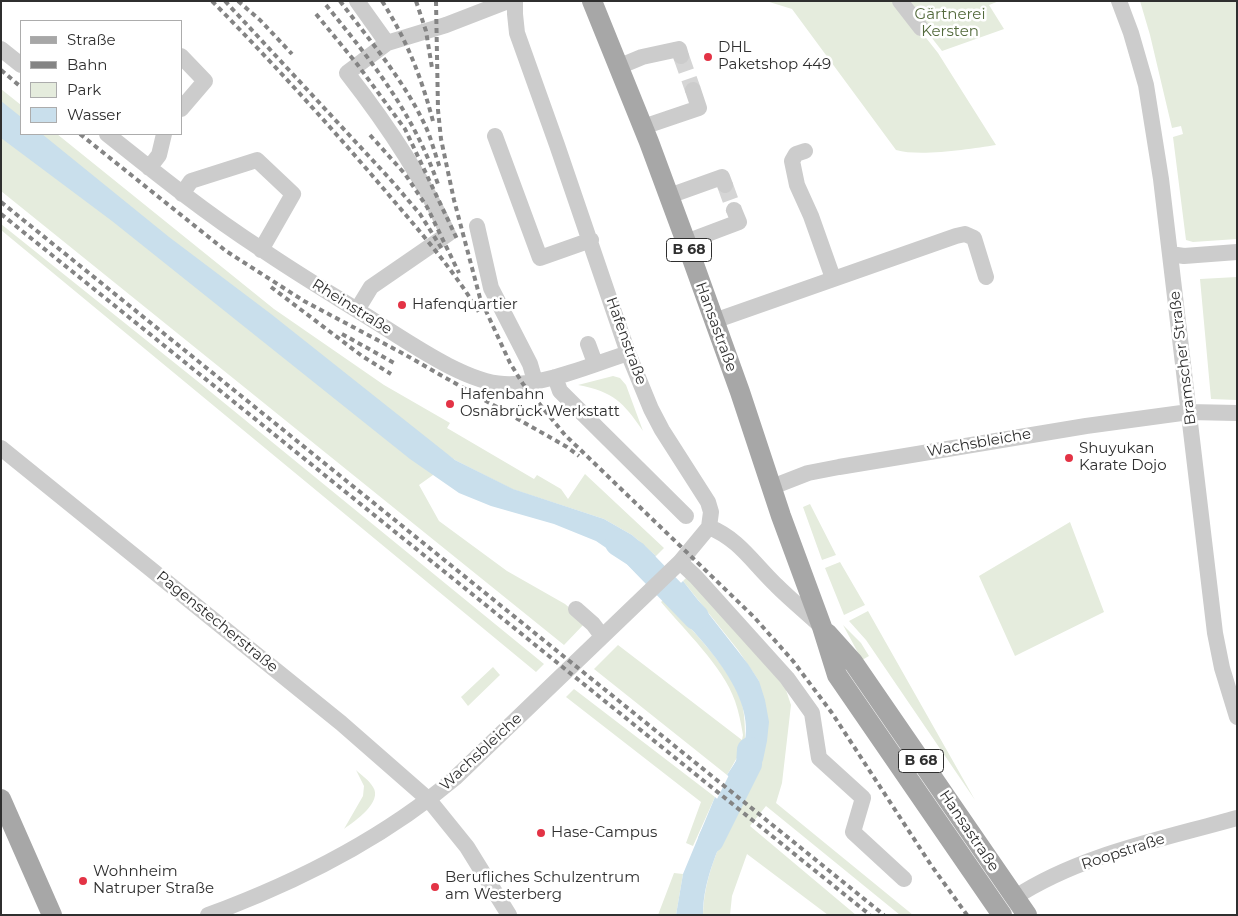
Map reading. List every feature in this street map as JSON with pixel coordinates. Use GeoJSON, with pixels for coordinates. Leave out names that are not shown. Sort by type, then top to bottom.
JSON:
{"type":"FeatureCollection","features":[{"type":"Feature","properties":{"kind":"main road","name":"Hansastraße"},"geometry":{"type":"LineString","coordinates":[[592,1],[643,127],[686,242],[837,675],[1002,915]]}},
{"type":"Feature","properties":{"kind":"main road","name":"Hansastraße"},"geometry":{"type":"LineString","coordinates":[[822,628],[853,662],[1027,915]]}},
{"type":"Feature","properties":{"kind":"main road"},"geometry":{"type":"LineString","coordinates":[[1,799],[52,915]]}},
{"type":"Feature","properties":{"kind":"street"},"geometry":{"type":"LineString","coordinates":[[357,1],[387,43]]}},
{"type":"Feature","properties":{"kind":"street"},"geometry":{"type":"LineString","coordinates":[[357,310],[370,287],[448,234],[435,204],[379,114],[347,74],[387,43],[446,25],[508,1]]}},
{"type":"Feature","properties":{"kind":"street","name":"Hafenstraße"},"geometry":{"type":"LineString","coordinates":[[515,1],[517,33],[591,240],[628,352],[662,430],[708,502],[711,512],[709,527]]}},
{"type":"Feature","properties":{"kind":"street"},"geometry":{"type":"LineString","coordinates":[[900,1],[921,28]]}},
{"type":"Feature","properties":{"kind":"street","name":"Bramscher Straße"},"geometry":{"type":"LineString","coordinates":[[1119,1],[1142,67],[1162,179],[1215,633],[1222,668],[1237,717]]}},
{"type":"Feature","properties":{"kind":"street"},"geometry":{"type":"LineString","coordinates":[[1,49],[20,64]]}},
{"type":"Feature","properties":{"kind":"street"},"geometry":{"type":"LineString","coordinates":[[618,67],[642,57],[679,49],[681,56]]}},
{"type":"Feature","properties":{"kind":"street"},"geometry":{"type":"LineString","coordinates":[[182,57],[205,81],[182,108]]}},
{"type":"Feature","properties":{"kind":"street"},"geometry":{"type":"LineString","coordinates":[[643,127],[698,108],[693,90]]}},
{"type":"Feature","properties":{"kind":"street","name":"Rheinstraße"},"geometry":{"type":"LineString","coordinates":[[108,135],[182,194],[261,250],[423,351],[474,378],[503,384],[523,384],[555,377],[628,352]]}},
{"type":"Feature","properties":{"kind":"street"},"geometry":{"type":"LineString","coordinates":[[149,168],[159,155],[164,135]]}},
{"type":"Feature","properties":{"kind":"street"},"geometry":{"type":"LineString","coordinates":[[495,136],[540,258],[591,240]]}},
{"type":"Feature","properties":{"kind":"street"},"geometry":{"type":"LineString","coordinates":[[805,151],[796,154],[792,161],[795,177],[833,278]]}},
{"type":"Feature","properties":{"kind":"street"},"geometry":{"type":"LineString","coordinates":[[182,194],[191,181],[257,160],[293,194],[261,250]]}},
{"type":"Feature","properties":{"kind":"street"},"geometry":{"type":"LineString","coordinates":[[669,196],[722,177],[725,185]]}},
{"type":"Feature","properties":{"kind":"street"},"geometry":{"type":"LineString","coordinates":[[686,242],[739,222],[734,210]]}},
{"type":"Feature","properties":{"kind":"street"},"geometry":{"type":"LineString","coordinates":[[477,226],[492,288],[530,364],[535,381]]}},
{"type":"Feature","properties":{"kind":"street"},"geometry":{"type":"LineString","coordinates":[[714,321],[833,278],[965,234],[974,238],[986,276]]}},
{"type":"Feature","properties":{"kind":"street"},"geometry":{"type":"LineString","coordinates":[[1170,254],[1184,256],[1237,252]]}},
{"type":"Feature","properties":{"kind":"street"},"geometry":{"type":"LineString","coordinates":[[588,344],[595,364]]}},
{"type":"Feature","properties":{"kind":"street"},"geometry":{"type":"LineString","coordinates":[[555,377],[560,391],[686,516]]}},
{"type":"Feature","properties":{"kind":"street","name":"Wachsbleiche"},"geometry":{"type":"LineString","coordinates":[[772,487],[808,474],[839,467],[1028,434],[1189,412],[1237,413]]}},
{"type":"Feature","properties":{"kind":"street","name":"Pagenstecherstraße"},"geometry":{"type":"LineString","coordinates":[[1,448],[341,723],[429,800],[467,846],[509,915]]}},
{"type":"Feature","properties":{"kind":"street"},"geometry":{"type":"LineString","coordinates":[[709,527],[722,532],[736,542],[776,585],[822,628]]}},
{"type":"Feature","properties":{"kind":"street","name":"Wachsbleiche"},"geometry":{"type":"LineString","coordinates":[[212,914],[284,884],[392,825],[429,800],[462,771],[678,564],[709,527]]}},
{"type":"Feature","properties":{"kind":"street"},"geometry":{"type":"LineString","coordinates":[[678,564],[696,577],[802,697],[812,713],[819,758],[863,798],[852,832],[904,879]]}},
{"type":"Feature","properties":{"kind":"street"},"geometry":{"type":"LineString","coordinates":[[576,609],[593,624],[602,636]]}},
{"type":"Feature","properties":{"kind":"street","name":"Roopstraße"},"geometry":{"type":"LineString","coordinates":[[1014,898],[1035,884],[1105,856],[1237,818]]}},
{"type":"Feature","properties":{"kind":"green space"},"geometry":{"type":"Polygon","coordinates":[[[766,1],[897,1],[938,53],[996,145],[931,153],[896,150],[792,9],[766,1]]]}},
{"type":"Feature","properties":{"kind":"green space","name":"Gärtnerei Kersten"},"geometry":{"type":"Polygon","coordinates":[[[903,1],[999,1],[989,5],[1004,29],[942,51],[903,1]]]}},
{"type":"Feature","properties":{"kind":"green space"},"geometry":{"type":"Polygon","coordinates":[[[1140,1],[1237,1],[1237,239],[1193,242],[1186,240],[1173,137],[1183,134],[1181,126],[1172,128],[1140,1]]]}},
{"type":"Feature","properties":{"kind":"green space"},"geometry":{"type":"Polygon","coordinates":[[[1,89],[20,104],[20,135],[58,135],[274,309],[384,385],[450,423],[447,428],[534,479],[537,475],[561,489],[568,499],[585,474],[664,548],[656,556],[632,535],[604,519],[512,489],[455,460],[439,449],[433,475],[419,485],[439,521],[507,571],[565,604],[586,622],[564,645],[1,191],[1,89]]]}},
{"type":"Feature","properties":{"kind":"green space"},"geometry":{"type":"Polygon","coordinates":[[[1,224],[201,384],[544,664],[536,672],[1,230],[1,224]]]}},
{"type":"Feature","properties":{"kind":"green space"},"geometry":{"type":"Polygon","coordinates":[[[1237,277],[1237,400],[1211,399],[1200,279],[1237,277]]]}},
{"type":"Feature","properties":{"kind":"green space"},"geometry":{"type":"Polygon","coordinates":[[[613,376],[620,378],[626,385],[643,431],[623,406],[609,395],[578,385],[613,376]]]}},
{"type":"Feature","properties":{"kind":"green space"},"geometry":{"type":"Polygon","coordinates":[[[810,504],[836,555],[822,560],[803,507],[810,504]]]}},
{"type":"Feature","properties":{"kind":"green space"},"geometry":{"type":"Polygon","coordinates":[[[1070,522],[1104,612],[1015,656],[979,576],[1070,522]]]}},
{"type":"Feature","properties":{"kind":"green space"},"geometry":{"type":"Polygon","coordinates":[[[840,562],[865,605],[844,615],[825,568],[840,562]]]}},
{"type":"Feature","properties":{"kind":"green space"},"geometry":{"type":"Polygon","coordinates":[[[688,576],[783,681],[791,705],[782,783],[776,803],[913,915],[900,915],[766,806],[750,826],[856,915],[828,915],[747,854],[732,896],[730,915],[703,915],[704,897],[713,863],[727,829],[751,782],[738,756],[727,775],[594,669],[618,645],[742,740],[743,735],[735,701],[722,675],[661,602],[664,599],[707,647],[728,674],[741,700],[745,726],[745,742],[759,681],[738,650],[683,581],[688,576]]]}},
{"type":"Feature","properties":{"kind":"green space"},"geometry":{"type":"Polygon","coordinates":[[[868,611],[975,800],[866,640],[849,621],[868,611]]]}},
{"type":"Feature","properties":{"kind":"green space"},"geometry":{"type":"Polygon","coordinates":[[[843,625],[861,643],[869,656],[862,660],[843,625]]]}},
{"type":"Feature","properties":{"kind":"green space"},"geometry":{"type":"Polygon","coordinates":[[[493,667],[500,675],[468,706],[461,697],[493,667]]]}},
{"type":"Feature","properties":{"kind":"green space"},"geometry":{"type":"Polygon","coordinates":[[[574,689],[715,797],[693,846],[686,843],[701,802],[566,697],[574,689]]]}},
{"type":"Feature","properties":{"kind":"green space"},"geometry":{"type":"Polygon","coordinates":[[[356,770],[373,787],[374,799],[366,811],[344,829],[363,796],[364,786],[356,770]]]}},
{"type":"Feature","properties":{"kind":"green space"},"geometry":{"type":"Polygon","coordinates":[[[674,873],[683,874],[676,915],[658,915],[674,873]]]}},
{"type":"Feature","properties":{"kind":"water"},"geometry":{"type":"Polygon","coordinates":[[[1,101],[20,116],[20,135],[43,135],[169,237],[271,314],[455,460],[513,489],[604,519],[632,535],[656,556],[637,574],[621,558],[596,541],[554,524],[491,506],[459,493],[410,459],[112,221],[1,138],[1,101]]]}},
{"type":"Feature","properties":{"kind":"water"},"geometry":{"type":"Polygon","coordinates":[[[683,581],[748,664],[759,681],[765,700],[769,722],[767,741],[763,760],[747,791],[727,775],[740,754],[745,741],[746,721],[741,702],[732,682],[720,664],[664,599],[683,581]]]}},
{"type":"Feature","properties":{"kind":"water"},"geometry":{"type":"Polygon","coordinates":[[[715,797],[734,813],[709,875],[703,915],[676,915],[683,874],[715,797]]]}},
{"type":"Feature","properties":{"kind":"waterway"},"geometry":{"type":"LineString","coordinates":[[618,543],[635,554],[696,617]]}},
{"type":"Feature","properties":{"kind":"waterway"},"geometry":{"type":"LineString","coordinates":[[711,840],[749,764],[750,750]]}},
{"type":"Feature","properties":{"kind":"tunnel"},"geometry":{"type":"LineString","coordinates":[[681,56],[693,90]]}},
{"type":"Feature","properties":{"kind":"tunnel"},"geometry":{"type":"LineString","coordinates":[[725,185],[734,210]]}},
{"type":"Feature","properties":{"kind":"railway"},"geometry":{"type":"LineString","coordinates":[[212,1],[280,72],[367,169],[437,252],[480,314]]}},
{"type":"Feature","properties":{"kind":"railway"},"geometry":{"type":"LineString","coordinates":[[225,1],[390,179],[420,214],[442,249]]}},
{"type":"Feature","properties":{"kind":"railway"},"geometry":{"type":"LineString","coordinates":[[238,1],[260,20],[292,54]]}},
{"type":"Feature","properties":{"kind":"railway"},"geometry":{"type":"LineString","coordinates":[[340,1],[407,92],[425,125],[440,168]]}},
{"type":"Feature","properties":{"kind":"railway"},"geometry":{"type":"LineString","coordinates":[[382,1],[413,61],[434,125]]}},
{"type":"Feature","properties":{"kind":"railway"},"geometry":{"type":"LineString","coordinates":[[416,1],[426,31],[432,68]]}},
{"type":"Feature","properties":{"kind":"railway"},"geometry":{"type":"LineString","coordinates":[[436,1],[438,110],[441,139],[454,200],[480,298],[510,363],[523,384],[565,435],[754,617],[793,661],[832,713],[931,865],[967,915]]}},
{"type":"Feature","properties":{"kind":"railway"},"geometry":{"type":"LineString","coordinates":[[326,5],[376,69],[405,113],[418,136],[439,187]]}},
{"type":"Feature","properties":{"kind":"railway"},"geometry":{"type":"LineString","coordinates":[[316,14],[357,64],[405,129],[457,239]]}},
{"type":"Feature","properties":{"kind":"railway"},"geometry":{"type":"LineString","coordinates":[[1,70],[20,86]]}},
{"type":"Feature","properties":{"kind":"railway"},"geometry":{"type":"LineString","coordinates":[[81,135],[226,251],[304,301],[402,353],[567,447],[579,456]]}},
{"type":"Feature","properties":{"kind":"railway"},"geometry":{"type":"LineString","coordinates":[[370,135],[405,174],[427,207],[459,273]]}},
{"type":"Feature","properties":{"kind":"railway"},"geometry":{"type":"LineString","coordinates":[[1,202],[884,915]]}},
{"type":"Feature","properties":{"kind":"railway"},"geometry":{"type":"LineString","coordinates":[[1,214],[870,915]]}},
{"type":"Feature","properties":{"kind":"railway"},"geometry":{"type":"LineString","coordinates":[[271,287],[362,356],[391,374]]}},
{"type":"Feature","properties":{"kind":"railway"},"geometry":{"type":"LineString","coordinates":[[342,334],[396,364]]}},
{"type":"Feature","properties":{"kind":"place","name":"DHL Paketshop 449"},"geometry":{"type":"Point","coordinates":[708,57]}},
{"type":"Feature","properties":{"kind":"place","name":"Hafenquartier"},"geometry":{"type":"Point","coordinates":[402,305]}},
{"type":"Feature","properties":{"kind":"place","name":"Hafenbahn Osnabrück Werkstatt"},"geometry":{"type":"Point","coordinates":[450,404]}},
{"type":"Feature","properties":{"kind":"place","name":"Shuyukan Karate Dojo"},"geometry":{"type":"Point","coordinates":[1069,458]}},
{"type":"Feature","properties":{"kind":"place","name":"Hase-Campus"},"geometry":{"type":"Point","coordinates":[541,833]}},
{"type":"Feature","properties":{"kind":"place","name":"Wohnheim Natruper Straße"},"geometry":{"type":"Point","coordinates":[83,881]}},
{"type":"Feature","properties":{"kind":"place","name":"Berufliches Schulzentrum am Westerberg"},"geometry":{"type":"Point","coordinates":[435,887]}}]}
